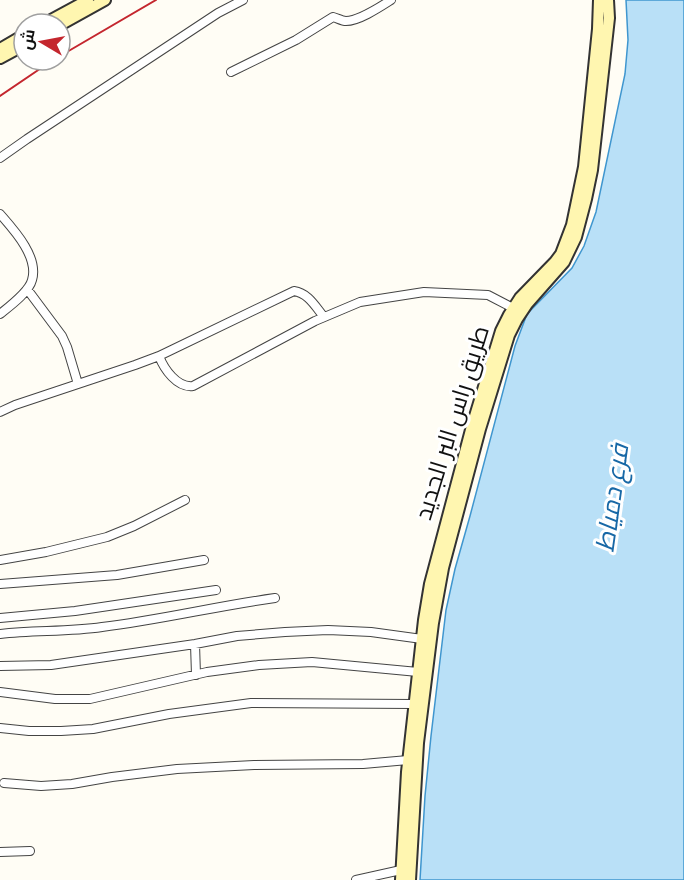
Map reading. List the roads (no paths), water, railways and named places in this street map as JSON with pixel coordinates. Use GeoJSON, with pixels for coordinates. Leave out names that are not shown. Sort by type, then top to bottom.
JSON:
{"type":"FeatureCollection","features":[{"type":"Feature","properties":{"kind":"main road"},"geometry":{"type":"LineString","coordinates":[[66,12],[88,0]]}},
{"type":"Feature","properties":{"kind":"main road"},"geometry":{"type":"LineString","coordinates":[[72,18],[105,0]]}},
{"type":"Feature","properties":{"kind":"main road","name":"طريق راس البر الجديد"},"geometry":{"type":"LineString","coordinates":[[401,875],[408,760],[426,602],[434,566],[476,427],[513,326],[527,304],[559,269],[573,246],[589,184],[599,0]]}},
{"type":"Feature","properties":{"kind":"main road","name":"طريق راس البر الجديد"},"geometry":{"type":"LineString","coordinates":[[410,880],[416,762],[433,623],[443,568],[498,339],[513,308],[555,262],[565,244],[576,211],[593,121],[609,18],[609,0]]}},
{"type":"Feature","properties":{"kind":"street"},"geometry":{"type":"LineString","coordinates":[[0,158],[218,13],[243,0]]}},
{"type":"Feature","properties":{"kind":"street"},"geometry":{"type":"LineString","coordinates":[[231,72],[296,40],[333,16],[344,22],[352,20],[391,0]]}},
{"type":"Feature","properties":{"kind":"street"},"geometry":{"type":"LineString","coordinates":[[0,214],[30,256],[33,274],[27,289],[0,314]]}},
{"type":"Feature","properties":{"kind":"street"},"geometry":{"type":"LineString","coordinates":[[27,289],[62,336],[78,384]]}},
{"type":"Feature","properties":{"kind":"street"},"geometry":{"type":"LineString","coordinates":[[0,412],[159,356],[294,291],[306,296],[324,317]]}},
{"type":"Feature","properties":{"kind":"street"},"geometry":{"type":"LineString","coordinates":[[159,356],[171,376],[187,387],[193,386],[324,317],[360,302],[424,292],[488,295],[513,308]]}},
{"type":"Feature","properties":{"kind":"street"},"geometry":{"type":"LineString","coordinates":[[0,560],[46,552],[107,537],[185,500]]}},
{"type":"Feature","properties":{"kind":"street"},"geometry":{"type":"LineString","coordinates":[[0,584],[117,575],[204,560]]}},
{"type":"Feature","properties":{"kind":"street"},"geometry":{"type":"LineString","coordinates":[[0,618],[216,590]]}},
{"type":"Feature","properties":{"kind":"street"},"geometry":{"type":"LineString","coordinates":[[0,634],[136,623],[275,598]]}},
{"type":"Feature","properties":{"kind":"street"},"geometry":{"type":"LineString","coordinates":[[0,666],[51,665],[237,636],[285,632],[328,630],[371,632],[422,639]]}},
{"type":"Feature","properties":{"kind":"street"},"geometry":{"type":"LineString","coordinates":[[195,644],[196,675]]}},
{"type":"Feature","properties":{"kind":"street"},"geometry":{"type":"LineString","coordinates":[[0,692],[55,699],[90,699],[196,675],[250,666],[312,662],[418,672]]}},
{"type":"Feature","properties":{"kind":"street"},"geometry":{"type":"LineString","coordinates":[[0,728],[29,731],[93,729],[169,714],[251,703],[414,704]]}},
{"type":"Feature","properties":{"kind":"street"},"geometry":{"type":"LineString","coordinates":[[4,783],[41,786],[72,784],[177,769],[254,765],[363,764],[408,760]]}},
{"type":"Feature","properties":{"kind":"street"},"geometry":{"type":"LineString","coordinates":[[0,852],[30,851]]}},
{"type":"Feature","properties":{"kind":"street"},"geometry":{"type":"LineString","coordinates":[[356,880],[401,875]]}},
{"type":"Feature","properties":{"kind":"water","name":"فرع دمياط"},"geometry":{"type":"Polygon","coordinates":[[[626,0],[684,0],[684,880],[420,880],[431,736],[446,610],[455,569],[515,346],[527,314],[572,268],[584,246],[596,212],[625,74],[628,40],[626,0]]]}},
{"type":"Feature","properties":{"kind":"railway"},"geometry":{"type":"LineString","coordinates":[[72,49],[156,0]]}},
{"type":"Feature","properties":{"kind":"railway"},"geometry":{"type":"LineString","coordinates":[[0,96],[35,72]]}}]}
